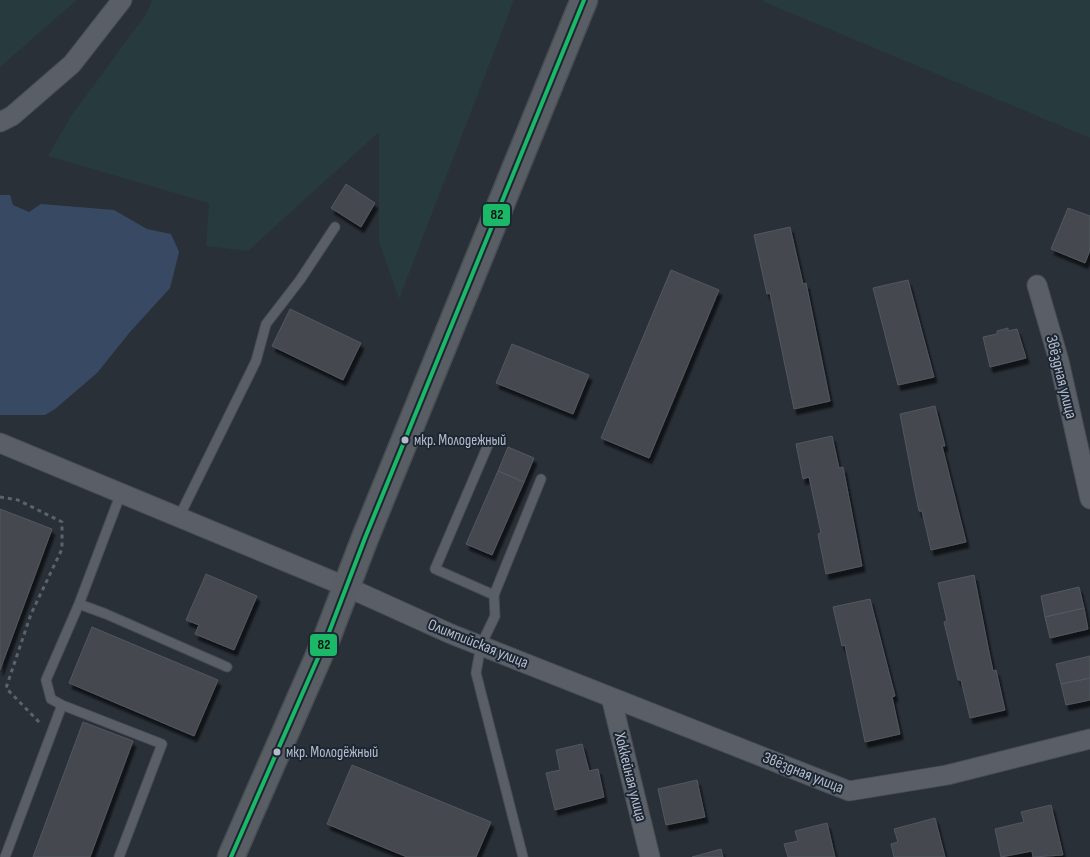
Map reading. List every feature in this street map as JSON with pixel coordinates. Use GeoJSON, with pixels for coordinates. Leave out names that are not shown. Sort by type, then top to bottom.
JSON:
{"type":"FeatureCollection","features":[{"type":"Feature","properties":{"kind":"street"},"geometry":{"type":"LineString","coordinates":[[0,122],[12,116],[72,64],[122,0]]}},
{"type":"Feature","properties":{"kind":"street"},"geometry":{"type":"LineString","coordinates":[[231,857],[347,587],[365,538],[584,0]]}},
{"type":"Feature","properties":{"kind":"street","name":"Звёздная улица"},"geometry":{"type":"LineString","coordinates":[[1036,285],[1059,361],[1090,499]]}},
{"type":"Feature","properties":{"kind":"street","name":"Олимпийская улица"},"geometry":{"type":"LineString","coordinates":[[0,443],[347,587],[481,645],[611,697]]}},
{"type":"Feature","properties":{"kind":"street","name":"Звёздная улица"},"geometry":{"type":"LineString","coordinates":[[611,697],[849,791],[947,775],[1090,739]]}},
{"type":"Feature","properties":{"kind":"street","name":"Хоккейная улица"},"geometry":{"type":"LineString","coordinates":[[611,697],[650,857]]}},
{"type":"Feature","properties":{"kind":"lane"},"geometry":{"type":"LineString","coordinates":[[179,517],[256,361],[266,324],[300,280],[335,227]]}},
{"type":"Feature","properties":{"kind":"lane"},"geometry":{"type":"LineString","coordinates":[[488,445],[435,568],[494,595]]}},
{"type":"Feature","properties":{"kind":"lane"},"geometry":{"type":"LineString","coordinates":[[523,857],[476,673],[481,645],[495,616],[494,595],[541,479]]}},
{"type":"Feature","properties":{"kind":"lane"},"geometry":{"type":"LineString","coordinates":[[119,857],[162,744],[62,705],[52,699],[46,680],[79,604],[121,493]]}},
{"type":"Feature","properties":{"kind":"lane"},"geometry":{"type":"LineString","coordinates":[[79,604],[227,667]]}},
{"type":"Feature","properties":{"kind":"lane"},"geometry":{"type":"LineString","coordinates":[[5,857],[62,705]]}},
{"type":"Feature","properties":{"kind":"path"},"geometry":{"type":"LineString","coordinates":[[0,497],[18,500],[62,522],[62,549],[31,614],[6,688],[51,734]]}},
{"type":"Feature","properties":{"kind":"green space"},"geometry":{"type":"Polygon","coordinates":[[[0,0],[77,0],[0,67],[0,0]]]}},
{"type":"Feature","properties":{"kind":"green space"},"geometry":{"type":"Polygon","coordinates":[[[152,0],[514,0],[399,299],[379,241],[379,132],[248,251],[206,246],[209,203],[48,156],[71,116],[147,13],[152,0]]]}},
{"type":"Feature","properties":{"kind":"green space"},"geometry":{"type":"Polygon","coordinates":[[[762,0],[1090,0],[1090,138],[762,1],[762,0]]]}},
{"type":"Feature","properties":{"kind":"water"},"geometry":{"type":"Polygon","coordinates":[[[0,195],[10,195],[13,205],[29,212],[41,204],[114,210],[147,229],[171,234],[179,252],[170,288],[130,332],[97,373],[55,409],[45,415],[0,415],[0,195]]]}},
{"type":"Feature","properties":{"kind":"building"},"geometry":{"type":"Polygon","coordinates":[[[346,184],[375,203],[361,227],[331,208],[346,184]]]}},
{"type":"Feature","properties":{"kind":"building"},"geometry":{"type":"Polygon","coordinates":[[[1068,208],[1090,216],[1090,250],[1085,263],[1051,249],[1068,208]]]}},
{"type":"Feature","properties":{"kind":"building"},"geometry":{"type":"Polygon","coordinates":[[[790,227],[803,284],[806,283],[830,401],[794,409],[770,293],[767,294],[754,235],[790,227]]]}},
{"type":"Feature","properties":{"kind":"building"},"geometry":{"type":"Polygon","coordinates":[[[671,270],[719,290],[649,458],[601,438],[671,270]]]}},
{"type":"Feature","properties":{"kind":"building"},"geometry":{"type":"Polygon","coordinates":[[[908,280],[934,377],[898,385],[873,288],[908,280]]]}},
{"type":"Feature","properties":{"kind":"building"},"geometry":{"type":"Polygon","coordinates":[[[290,309],[361,343],[343,380],[272,346],[290,309]]]}},
{"type":"Feature","properties":{"kind":"building"},"geometry":{"type":"Polygon","coordinates":[[[1008,328],[1008,331],[1017,329],[1026,358],[990,367],[983,337],[997,334],[997,331],[1008,328]]]}},
{"type":"Feature","properties":{"kind":"building"},"geometry":{"type":"Polygon","coordinates":[[[512,344],[589,375],[573,414],[496,383],[512,344]]]}},
{"type":"Feature","properties":{"kind":"building"},"geometry":{"type":"Polygon","coordinates":[[[935,406],[945,446],[942,446],[966,542],[931,550],[922,511],[919,511],[900,414],[935,406]]]}},
{"type":"Feature","properties":{"kind":"building"},"geometry":{"type":"Polygon","coordinates":[[[832,436],[839,468],[843,467],[862,566],[826,574],[818,534],[821,533],[809,477],[803,479],[796,444],[832,436]]]}},
{"type":"Feature","properties":{"kind":"building"},"geometry":{"type":"Polygon","coordinates":[[[508,447],[534,458],[524,482],[498,471],[508,447]]]}},
{"type":"Feature","properties":{"kind":"building"},"geometry":{"type":"Polygon","coordinates":[[[498,471],[524,482],[492,555],[466,544],[498,471]]]}},
{"type":"Feature","properties":{"kind":"building"},"geometry":{"type":"Polygon","coordinates":[[[0,509],[52,529],[0,670],[0,509]]]}},
{"type":"Feature","properties":{"kind":"building"},"geometry":{"type":"Polygon","coordinates":[[[206,574],[257,596],[234,650],[195,634],[199,625],[186,620],[206,574]]]}},
{"type":"Feature","properties":{"kind":"building"},"geometry":{"type":"Polygon","coordinates":[[[974,575],[993,671],[996,670],[1005,710],[970,718],[961,680],[958,680],[944,622],[947,621],[938,583],[974,575]]]}},
{"type":"Feature","properties":{"kind":"building"},"geometry":{"type":"Polygon","coordinates":[[[1079,587],[1084,608],[1045,617],[1041,596],[1079,587]]]}},
{"type":"Feature","properties":{"kind":"building"},"geometry":{"type":"Polygon","coordinates":[[[870,599],[895,696],[892,697],[900,734],[865,742],[845,645],[842,646],[833,607],[870,599]]]}},
{"type":"Feature","properties":{"kind":"building"},"geometry":{"type":"Polygon","coordinates":[[[1084,608],[1088,629],[1050,638],[1045,617],[1084,608]]]}},
{"type":"Feature","properties":{"kind":"building"},"geometry":{"type":"Polygon","coordinates":[[[92,627],[218,680],[194,736],[69,683],[92,627]]]}},
{"type":"Feature","properties":{"kind":"building"},"geometry":{"type":"Polygon","coordinates":[[[1090,656],[1090,678],[1061,684],[1056,664],[1090,656]]]}},
{"type":"Feature","properties":{"kind":"building"},"geometry":{"type":"Polygon","coordinates":[[[1090,678],[1090,700],[1066,705],[1061,684],[1090,678]]]}},
{"type":"Feature","properties":{"kind":"building"},"geometry":{"type":"Polygon","coordinates":[[[83,722],[133,741],[90,857],[33,857],[83,722]]]}},
{"type":"Feature","properties":{"kind":"building"},"geometry":{"type":"Polygon","coordinates":[[[582,744],[589,771],[598,769],[604,797],[555,810],[546,773],[560,770],[556,750],[582,744]]]}},
{"type":"Feature","properties":{"kind":"building"},"geometry":{"type":"Polygon","coordinates":[[[352,765],[491,822],[476,857],[407,857],[327,824],[352,765]]]}},
{"type":"Feature","properties":{"kind":"building"},"geometry":{"type":"Polygon","coordinates":[[[697,780],[705,817],[666,825],[658,789],[697,780]]]}},
{"type":"Feature","properties":{"kind":"building"},"geometry":{"type":"Polygon","coordinates":[[[1051,805],[1063,855],[1033,857],[1032,851],[1001,857],[995,829],[1024,822],[1021,812],[1051,805]]]}},
{"type":"Feature","properties":{"kind":"building"},"geometry":{"type":"Polygon","coordinates":[[[935,818],[945,857],[894,857],[891,844],[898,842],[894,829],[935,818]]]}},
{"type":"Feature","properties":{"kind":"building"},"geometry":{"type":"Polygon","coordinates":[[[827,823],[835,857],[788,857],[784,844],[798,841],[795,831],[827,823]]]}},
{"type":"Feature","properties":{"kind":"building"},"geometry":{"type":"Polygon","coordinates":[[[721,849],[723,857],[692,857],[721,849]]]}},
{"type":"Feature","properties":{"kind":"transit line","name":"82"},"geometry":{"type":"LineString","coordinates":[[231,857],[328,635],[365,538],[584,0]]}},
{"type":"Feature","properties":{"kind":"place","name":"мкр. Молодежный"},"geometry":{"type":"Point","coordinates":[405,440]}},
{"type":"Feature","properties":{"kind":"place","name":"мкр. Молодёжный"},"geometry":{"type":"Point","coordinates":[277,752]}}]}
